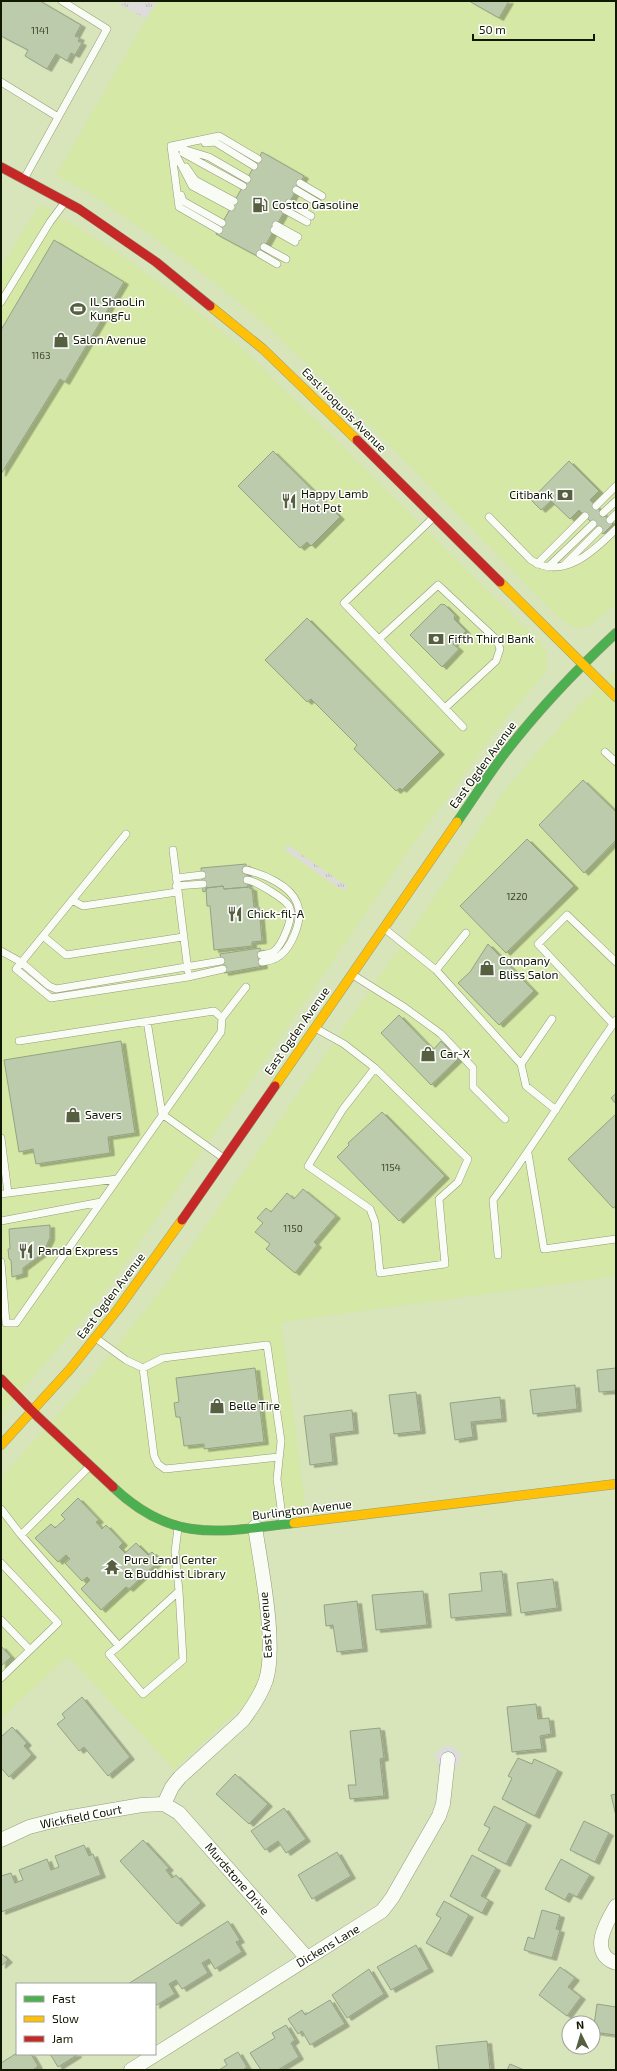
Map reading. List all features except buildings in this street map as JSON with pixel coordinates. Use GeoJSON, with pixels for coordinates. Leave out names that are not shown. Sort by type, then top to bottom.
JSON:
{"type":"FeatureCollection","features":[{"type":"Feature","properties":{"kind":"street","name":"East Iroquois Avenue"},"geometry":{"type":"LineString","coordinates":[[1,167],[65,202],[156,262],[263,349],[305,388],[616,697]]}},
{"type":"Feature","properties":{"kind":"street","name":"East Ogden Avenue"},"geometry":{"type":"LineString","coordinates":[[1,1445],[32,1412],[95,1337],[180,1223],[383,927],[502,758],[534,718],[583,664],[616,633]]}},
{"type":"Feature","properties":{"kind":"street"},"geometry":{"type":"LineString","coordinates":[[1,1379],[32,1412]]}},
{"type":"Feature","properties":{"kind":"street","name":"Burlington Avenue"},"geometry":{"type":"LineString","coordinates":[[32,1412],[134,1505],[152,1517],[179,1527],[206,1532],[616,1484]]}},
{"type":"Feature","properties":{"kind":"street","name":"East Avenue"},"geometry":{"type":"LineString","coordinates":[[164,1804],[172,1787],[180,1777],[231,1732],[247,1715],[260,1696],[266,1680],[270,1642],[255,1527]]}},
{"type":"Feature","properties":{"kind":"street","name":"Dickens Lane"},"geometry":{"type":"LineString","coordinates":[[156,2054],[308,1958],[373,1919],[382,1911],[392,1898],[439,1816],[443,1804],[448,1759]]}},
{"type":"Feature","properties":{"kind":"street","name":"Wickfield Court"},"geometry":{"type":"LineString","coordinates":[[1,1840],[29,1828],[60,1819],[142,1805],[164,1804]]}},
{"type":"Feature","properties":{"kind":"street","name":"Murdstone Drive"},"geometry":{"type":"LineString","coordinates":[[164,1804],[179,1813],[308,1958]]}},
{"type":"Feature","properties":{"kind":"street"},"geometry":{"type":"LineString","coordinates":[[616,1906],[605,1925],[601,1937],[601,1945],[606,1957],[616,1963]]}},
{"type":"Feature","properties":{"kind":"street","name":"Dickens Lane"},"geometry":{"type":"LineString","coordinates":[[131,2070],[155,2055]]}},
{"type":"Feature","properties":{"kind":"lane"},"geometry":{"type":"LineString","coordinates":[[24,179],[107,29],[62,1]]}},
{"type":"Feature","properties":{"kind":"lane"},"geometry":{"type":"LineString","coordinates":[[1,82],[58,117]]}},
{"type":"Feature","properties":{"kind":"lane"},"geometry":{"type":"LineString","coordinates":[[171,146],[219,136],[256,162]]}},
{"type":"Feature","properties":{"kind":"lane"},"geometry":{"type":"LineString","coordinates":[[171,146],[209,157],[247,179]]}},
{"type":"Feature","properties":{"kind":"lane"},"geometry":{"type":"LineString","coordinates":[[171,146],[243,186]]}},
{"type":"Feature","properties":{"kind":"lane"},"geometry":{"type":"LineString","coordinates":[[171,146],[196,180],[233,204]]}},
{"type":"Feature","properties":{"kind":"lane"},"geometry":{"type":"LineString","coordinates":[[171,146],[179,207],[221,226]]}},
{"type":"Feature","properties":{"kind":"lane"},"geometry":{"type":"LineString","coordinates":[[300,183],[322,196]]}},
{"type":"Feature","properties":{"kind":"lane"},"geometry":{"type":"LineString","coordinates":[[296,190],[318,203]]}},
{"type":"Feature","properties":{"kind":"lane"},"geometry":{"type":"LineString","coordinates":[[1,302],[50,222],[65,202]]}},
{"type":"Feature","properties":{"kind":"lane"},"geometry":{"type":"LineString","coordinates":[[287,206],[309,219]]}},
{"type":"Feature","properties":{"kind":"lane"},"geometry":{"type":"LineString","coordinates":[[275,228],[297,240]]}},
{"type":"Feature","properties":{"kind":"lane"},"geometry":{"type":"LineString","coordinates":[[264,247],[286,259]]}},
{"type":"Feature","properties":{"kind":"lane"},"geometry":{"type":"LineString","coordinates":[[260,254],[277,264]]}},
{"type":"Feature","properties":{"kind":"lane"},"geometry":{"type":"LineString","coordinates":[[596,506],[616,486]]}},
{"type":"Feature","properties":{"kind":"lane"},"geometry":{"type":"LineString","coordinates":[[603,513],[616,501]]}},
{"type":"Feature","properties":{"kind":"lane"},"geometry":{"type":"LineString","coordinates":[[610,520],[616,514]]}},
{"type":"Feature","properties":{"kind":"lane"},"geometry":{"type":"LineString","coordinates":[[434,516],[344,603],[463,726]]}},
{"type":"Feature","properties":{"kind":"lane"},"geometry":{"type":"LineString","coordinates":[[536,564],[585,516]]}},
{"type":"Feature","properties":{"kind":"lane"},"geometry":{"type":"LineString","coordinates":[[489,517],[536,564],[548,567],[563,566],[585,558],[616,529]]}},
{"type":"Feature","properties":{"kind":"lane"},"geometry":{"type":"LineString","coordinates":[[548,567],[593,524]]}},
{"type":"Feature","properties":{"kind":"lane"},"geometry":{"type":"LineString","coordinates":[[563,566],[600,530]]}},
{"type":"Feature","properties":{"kind":"lane"},"geometry":{"type":"LineString","coordinates":[[379,639],[438,585],[497,640],[500,649],[496,661],[445,708]]}},
{"type":"Feature","properties":{"kind":"lane"},"geometry":{"type":"LineString","coordinates":[[606,752],[616,762]]}},
{"type":"Feature","properties":{"kind":"lane"},"geometry":{"type":"LineString","coordinates":[[126,834],[16,969],[51,998],[188,977],[223,969]]}},
{"type":"Feature","properties":{"kind":"lane"},"geometry":{"type":"LineString","coordinates":[[173,850],[188,977]]}},
{"type":"Feature","properties":{"kind":"lane"},"geometry":{"type":"LineString","coordinates":[[246,870],[261,874],[281,886],[294,899],[299,913],[297,926],[284,952],[275,959],[262,962]]}},
{"type":"Feature","properties":{"kind":"lane"},"geometry":{"type":"LineString","coordinates":[[176,878],[202,875]]}},
{"type":"Feature","properties":{"kind":"lane"},"geometry":{"type":"LineString","coordinates":[[247,880],[256,882],[285,901],[291,912],[291,918],[284,938],[272,952],[261,955]]}},
{"type":"Feature","properties":{"kind":"lane"},"geometry":{"type":"LineString","coordinates":[[72,900],[83,906],[203,884]]}},
{"type":"Feature","properties":{"kind":"lane"},"geometry":{"type":"LineString","coordinates":[[498,1254],[493,1200],[528,1153],[615,1022],[538,944],[567,915],[616,962]]}},
{"type":"Feature","properties":{"kind":"lane"},"geometry":{"type":"LineString","coordinates":[[383,927],[436,970],[521,1064],[526,1086],[556,1110]]}},
{"type":"Feature","properties":{"kind":"lane"},"geometry":{"type":"LineString","coordinates":[[436,970],[466,933]]}},
{"type":"Feature","properties":{"kind":"lane"},"geometry":{"type":"LineString","coordinates":[[43,936],[66,955],[184,937]]}},
{"type":"Feature","properties":{"kind":"lane"},"geometry":{"type":"LineString","coordinates":[[1,951],[21,962],[49,986],[56,989],[188,968],[222,961]]}},
{"type":"Feature","properties":{"kind":"lane"},"geometry":{"type":"LineString","coordinates":[[351,974],[404,1007],[442,1034],[473,1068],[473,1087],[505,1118]]}},
{"type":"Feature","properties":{"kind":"lane"},"geometry":{"type":"LineString","coordinates":[[1,1262],[6,1322],[16,1323],[221,1032],[222,1018],[246,986]]}},
{"type":"Feature","properties":{"kind":"lane"},"geometry":{"type":"LineString","coordinates":[[18,1041],[214,1011],[222,1018]]}},
{"type":"Feature","properties":{"kind":"lane"},"geometry":{"type":"LineString","coordinates":[[521,1064],[552,1019]]}},
{"type":"Feature","properties":{"kind":"lane"},"geometry":{"type":"LineString","coordinates":[[147,1021],[162,1114],[224,1159]]}},
{"type":"Feature","properties":{"kind":"lane"},"geometry":{"type":"LineString","coordinates":[[314,1028],[344,1044],[375,1068],[468,1159],[458,1182],[439,1199],[445,1264],[380,1273],[375,1222],[370,1209],[308,1166],[344,1109],[375,1068]]}},
{"type":"Feature","properties":{"kind":"lane"},"geometry":{"type":"LineString","coordinates":[[1,1138],[4,1194],[117,1179]]}},
{"type":"Feature","properties":{"kind":"lane"},"geometry":{"type":"LineString","coordinates":[[528,1153],[544,1249],[616,1239]]}},
{"type":"Feature","properties":{"kind":"lane"},"geometry":{"type":"LineString","coordinates":[[1,1221],[101,1202]]}},
{"type":"Feature","properties":{"kind":"lane"},"geometry":{"type":"LineString","coordinates":[[95,1337],[126,1360],[143,1368]]}},
{"type":"Feature","properties":{"kind":"lane"},"geometry":{"type":"LineString","coordinates":[[143,1368],[163,1358],[267,1345],[281,1442],[277,1479],[284,1524]]}},
{"type":"Feature","properties":{"kind":"lane"},"geometry":{"type":"LineString","coordinates":[[143,1368],[154,1456],[158,1464],[165,1469],[279,1457]]}},
{"type":"Feature","properties":{"kind":"lane"},"geometry":{"type":"LineString","coordinates":[[21,1535],[90,1465]]}},
{"type":"Feature","properties":{"kind":"lane"},"geometry":{"type":"LineString","coordinates":[[1,1509],[21,1535],[119,1646]]}},
{"type":"Feature","properties":{"kind":"lane"},"geometry":{"type":"LineString","coordinates":[[179,1527],[175,1552],[179,1591],[183,1660],[143,1694],[109,1654],[179,1591]]}},
{"type":"Feature","properties":{"kind":"lane"},"geometry":{"type":"LineString","coordinates":[[1,1562],[58,1623],[1,1678]]}},
{"type":"Feature","properties":{"kind":"lane"},"geometry":{"type":"LineString","coordinates":[[1,1620],[30,1650]]}},
{"type":"Feature","properties":{"kind":"shaded area"},"geometry":{"type":"Polygon","coordinates":[[[157,1],[616,1],[616,604],[590,626],[576,628],[555,614],[357,412],[258,318],[215,283],[137,225],[89,193],[56,175],[157,1]]]}},
{"type":"Feature","properties":{"kind":"shaded area"},"geometry":{"type":"Polygon","coordinates":[[[40,204],[123,256],[199,313],[242,348],[541,643],[546,652],[547,662],[546,670],[540,679],[507,716],[415,841],[101,1297],[1,1415],[1,268],[40,204]]]}},
{"type":"Feature","properties":{"kind":"shaded area"},"geometry":{"type":"Polygon","coordinates":[[[616,670],[616,1276],[281,1322],[306,1512],[254,1517],[268,1628],[269,1653],[254,1706],[241,1707],[174,1769],[68,1656],[1,1718],[1,1477],[93,1376],[165,1285],[441,888],[504,791],[579,705],[616,670]]]}},
{"type":"Feature","properties":{"kind":"green space"},"geometry":{"type":"Polygon","coordinates":[[[115,1],[157,1],[146,19],[115,1]]]}},
{"type":"Feature","properties":{"kind":"green space"},"geometry":{"type":"Polygon","coordinates":[[[285,846],[289,846],[348,888],[342,890],[285,850],[285,846]]]}},
{"type":"Feature","properties":{"kind":"green space"},"geometry":{"type":"Polygon","coordinates":[[[448,1746],[453,1747],[459,1753],[459,1763],[453,1769],[448,1770],[443,1769],[437,1763],[436,1758],[437,1753],[443,1747],[448,1746]]]}},
{"type":"Feature","properties":{"kind":"traffic: fast"},"geometry":{"type":"LineString","coordinates":[[457,822],[496,765],[528,724],[571,677],[616,633]]}},
{"type":"Feature","properties":{"kind":"traffic: fast"},"geometry":{"type":"LineString","coordinates":[[113,1487],[135,1505],[156,1518],[177,1526],[198,1530],[220,1531],[294,1523]]}},
{"type":"Feature","properties":{"kind":"traffic: slow"},"geometry":{"type":"LineString","coordinates":[[210,306],[263,349],[357,440]]}},
{"type":"Feature","properties":{"kind":"traffic: slow"},"geometry":{"type":"LineString","coordinates":[[500,582],[616,697]]}},
{"type":"Feature","properties":{"kind":"traffic: slow"},"geometry":{"type":"LineString","coordinates":[[275,1086],[457,822]]}},
{"type":"Feature","properties":{"kind":"traffic: slow"},"geometry":{"type":"LineString","coordinates":[[1,1445],[71,1368],[118,1309],[182,1220]]}},
{"type":"Feature","properties":{"kind":"traffic: slow"},"geometry":{"type":"LineString","coordinates":[[294,1523],[616,1484]]}},
{"type":"Feature","properties":{"kind":"traffic: jam"},"geometry":{"type":"LineString","coordinates":[[1,167],[79,209],[156,262],[210,306]]}},
{"type":"Feature","properties":{"kind":"traffic: jam"},"geometry":{"type":"LineString","coordinates":[[357,440],[500,582]]}},
{"type":"Feature","properties":{"kind":"traffic: jam"},"geometry":{"type":"LineString","coordinates":[[182,1220],[275,1086]]}},
{"type":"Feature","properties":{"kind":"traffic: jam"},"geometry":{"type":"LineString","coordinates":[[1,1379],[37,1416],[113,1487]]}},
{"type":"Feature","properties":{"kind":"place","name":"Costco Gasoline"},"geometry":{"type":"Point","coordinates":[260,205]}},
{"type":"Feature","properties":{"kind":"place","name":"IL ShaoLin KungFu"},"geometry":{"type":"Point","coordinates":[78,309]}},
{"type":"Feature","properties":{"kind":"place","name":"Salon Avenue"},"geometry":{"type":"Point","coordinates":[61,340]}},
{"type":"Feature","properties":{"kind":"place","name":"Citibank"},"geometry":{"type":"Point","coordinates":[565,495]}},
{"type":"Feature","properties":{"kind":"place","name":"Happy Lamb Hot Pot"},"geometry":{"type":"Point","coordinates":[289,501]}},
{"type":"Feature","properties":{"kind":"place","name":"Fifth Third Bank"},"geometry":{"type":"Point","coordinates":[436,639]}},
{"type":"Feature","properties":{"kind":"place","name":"Chick-fil-A"},"geometry":{"type":"Point","coordinates":[235,914]}},
{"type":"Feature","properties":{"kind":"place","name":"Company Bliss Salon"},"geometry":{"type":"Point","coordinates":[487,968]}},
{"type":"Feature","properties":{"kind":"place","name":"Car-X"},"geometry":{"type":"Point","coordinates":[428,1054]}},
{"type":"Feature","properties":{"kind":"place","name":"Savers"},"geometry":{"type":"Point","coordinates":[73,1115]}},
{"type":"Feature","properties":{"kind":"place","name":"Panda Express"},"geometry":{"type":"Point","coordinates":[26,1251]}},
{"type":"Feature","properties":{"kind":"place","name":"Belle Tire"},"geometry":{"type":"Point","coordinates":[217,1406]}},
{"type":"Feature","properties":{"kind":"place","name":"Pure Land Center & Buddhist Library"},"geometry":{"type":"Point","coordinates":[112,1567]}}]}
